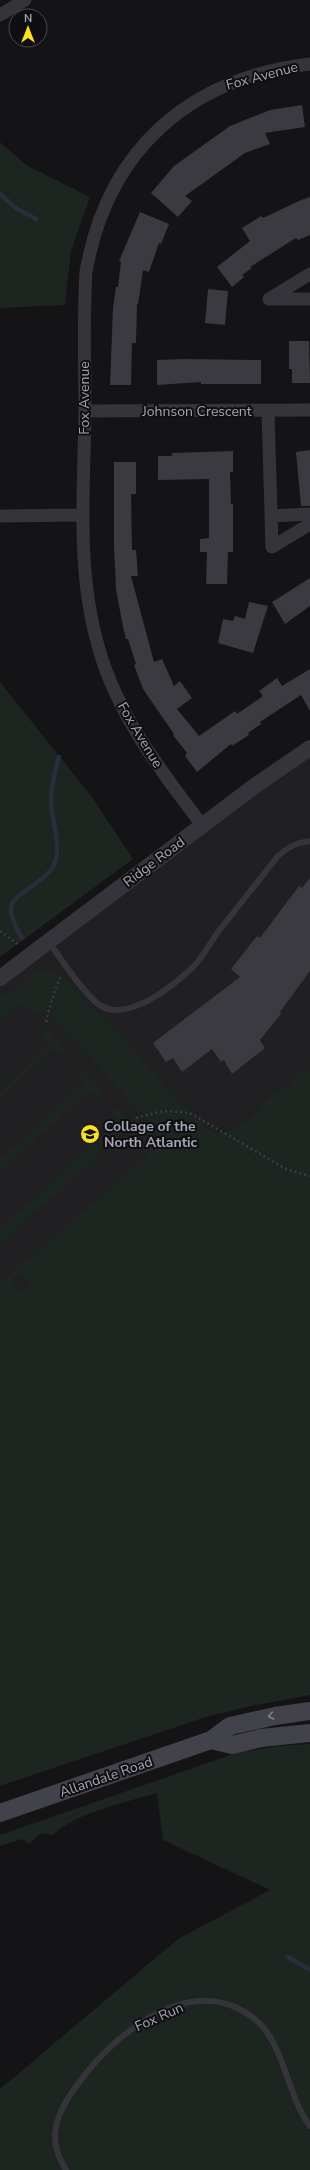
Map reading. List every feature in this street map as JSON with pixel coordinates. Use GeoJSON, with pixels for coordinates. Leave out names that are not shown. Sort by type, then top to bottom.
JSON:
{"type":"FeatureCollection","features":[{"type":"Feature","properties":{"kind":"main road","name":"Allandale Road"},"geometry":{"type":"LineString","coordinates":[[0,1813],[211,1740],[230,1726],[275,1716],[310,1711]]}},
{"type":"Feature","properties":{"kind":"main road"},"geometry":{"type":"LineString","coordinates":[[211,1740],[232,1745],[261,1738],[310,1733]]}},
{"type":"Feature","properties":{"kind":"street"},"geometry":{"type":"LineString","coordinates":[[0,15],[25,0]]}},
{"type":"Feature","properties":{"kind":"street","name":"Fox Avenue"},"geometry":{"type":"LineString","coordinates":[[202,826],[136,732],[126,715],[99,650],[90,614],[84,562],[82,515],[85,411],[84,305],[86,272],[91,243],[98,221],[117,181],[155,134],[182,110],[208,92],[259,74],[310,64]]}},
{"type":"Feature","properties":{"kind":"street"},"geometry":{"type":"LineString","coordinates":[[310,274],[269,299],[310,299]]}},
{"type":"Feature","properties":{"kind":"street","name":"Johnson Crescent"},"geometry":{"type":"LineString","coordinates":[[85,411],[310,410]]}},
{"type":"Feature","properties":{"kind":"street"},"geometry":{"type":"LineString","coordinates":[[268,411],[272,547],[310,524]]}},
{"type":"Feature","properties":{"kind":"street"},"geometry":{"type":"LineString","coordinates":[[271,516],[310,514]]}},
{"type":"Feature","properties":{"kind":"street"},"geometry":{"type":"LineString","coordinates":[[0,516],[82,515]]}},
{"type":"Feature","properties":{"kind":"street","name":"Ridge Road"},"geometry":{"type":"LineString","coordinates":[[0,978],[202,826],[310,748]]}},
{"type":"Feature","properties":{"kind":"lane"},"geometry":{"type":"LineString","coordinates":[[48,942],[92,998],[101,1006],[110,1010],[124,1010],[137,1006],[156,995],[194,965],[278,856],[293,845],[310,841]]}},
{"type":"Feature","properties":{"kind":"lane","name":"Fox Run"},"geometry":{"type":"LineString","coordinates":[[66,2170],[56,2149],[55,2133],[59,2116],[70,2095],[89,2068],[110,2046],[130,2030],[151,2017],[176,2006],[200,2001],[223,2002],[243,2011],[259,2022],[271,2037],[295,2100],[310,2126]]}},
{"type":"Feature","properties":{"kind":"path"},"geometry":{"type":"LineString","coordinates":[[0,931],[33,954]]}},
{"type":"Feature","properties":{"kind":"path"},"geometry":{"type":"LineString","coordinates":[[46,1022],[50,1001],[57,989],[61,975]]}},
{"type":"Feature","properties":{"kind":"path"},"geometry":{"type":"LineString","coordinates":[[136,1118],[169,1111],[190,1113],[286,1168],[310,1176]]}},
{"type":"Feature","properties":{"kind":"shaded area"},"geometry":{"type":"Polygon","coordinates":[[[0,142],[26,165],[90,197],[71,251],[65,305],[0,308],[0,142]]]}},
{"type":"Feature","properties":{"kind":"shaded area"},"geometry":{"type":"Polygon","coordinates":[[[0,682],[92,797],[133,859],[0,957],[0,682]]]}},
{"type":"Feature","properties":{"kind":"shaded area"},"geometry":{"type":"Polygon","coordinates":[[[310,748],[310,1070],[298,1074],[287,1087],[272,1093],[252,1116],[237,1128],[213,1133],[190,1114],[0,1314],[0,978],[310,748]]]}},
{"type":"Feature","properties":{"kind":"shaded area"},"geometry":{"type":"Polygon","coordinates":[[[45,970],[53,972],[59,976],[63,975],[91,1009],[101,1015],[190,1113],[213,1133],[237,1128],[252,1116],[272,1093],[287,1087],[298,1073],[310,1070],[310,1695],[251,1706],[209,1716],[0,1786],[0,1284],[149,1154],[156,1136],[153,1125],[50,1014],[32,1011],[22,1002],[0,1021],[0,999],[37,971],[45,970]],[[19,1273],[11,1282],[22,1291],[30,1282],[19,1273]]]}},
{"type":"Feature","properties":{"kind":"shaded area"},"geometry":{"type":"Polygon","coordinates":[[[45,1028],[66,1050],[62,1057],[54,1049],[0,1098],[0,1091],[51,1045],[38,1031],[45,1028]]]}},
{"type":"Feature","properties":{"kind":"shaded area"},"geometry":{"type":"Polygon","coordinates":[[[81,1067],[103,1092],[100,1100],[90,1090],[0,1172],[0,1159],[84,1083],[73,1071],[81,1067]]]}},
{"type":"Feature","properties":{"kind":"shaded area"},"geometry":{"type":"Polygon","coordinates":[[[117,1108],[136,1128],[137,1136],[134,1138],[126,1131],[0,1244],[0,1230],[118,1121],[109,1111],[117,1108]]]}},
{"type":"Feature","properties":{"kind":"shaded area"},"geometry":{"type":"Polygon","coordinates":[[[310,1744],[310,2170],[0,2170],[0,2089],[178,1939],[270,1890],[163,1840],[157,1793],[87,1814],[62,1827],[53,1835],[41,1833],[29,1844],[22,1839],[0,1846],[0,1835],[239,1752],[280,1746],[310,1744]]]}},
{"type":"Feature","properties":{"kind":"building"},"geometry":{"type":"Polygon","coordinates":[[[302,105],[305,127],[265,133],[270,144],[245,153],[185,196],[192,201],[178,217],[151,193],[174,166],[230,126],[270,110],[302,105]]]}},
{"type":"Feature","properties":{"kind":"building"},"geometry":{"type":"Polygon","coordinates":[[[310,197],[310,235],[298,240],[296,238],[250,267],[252,268],[242,275],[244,277],[232,287],[217,267],[250,241],[242,228],[261,216],[263,218],[310,197]]]}},
{"type":"Feature","properties":{"kind":"building"},"geometry":{"type":"Polygon","coordinates":[[[140,212],[169,224],[161,244],[159,243],[149,272],[143,270],[137,304],[136,343],[132,343],[131,385],[110,385],[113,308],[116,287],[118,287],[121,262],[119,261],[140,212]]]}},
{"type":"Feature","properties":{"kind":"building"},"geometry":{"type":"Polygon","coordinates":[[[208,289],[228,291],[225,325],[205,323],[208,289]]]}},
{"type":"Feature","properties":{"kind":"building"},"geometry":{"type":"Polygon","coordinates":[[[289,341],[309,341],[310,383],[292,383],[292,369],[289,369],[289,341]]]}},
{"type":"Feature","properties":{"kind":"building"},"geometry":{"type":"Polygon","coordinates":[[[157,360],[261,360],[261,384],[201,384],[201,382],[157,385],[157,360]]]}},
{"type":"Feature","properties":{"kind":"building"},"geometry":{"type":"Polygon","coordinates":[[[310,450],[310,506],[301,506],[296,452],[310,450]]]}},
{"type":"Feature","properties":{"kind":"building"},"geometry":{"type":"Polygon","coordinates":[[[233,451],[233,472],[230,472],[231,504],[233,504],[233,552],[228,552],[227,584],[206,584],[207,552],[200,552],[200,539],[209,538],[209,479],[158,480],[158,456],[172,456],[172,453],[233,451]]]}},
{"type":"Feature","properties":{"kind":"building"},"geometry":{"type":"Polygon","coordinates":[[[114,462],[136,462],[136,494],[131,494],[132,550],[136,550],[138,576],[131,576],[154,662],[162,659],[174,686],[180,681],[192,698],[177,709],[199,736],[235,711],[237,714],[263,696],[259,691],[277,678],[282,686],[310,669],[310,711],[301,695],[260,722],[261,724],[248,733],[249,735],[232,746],[231,744],[197,772],[185,756],[187,753],[173,735],[174,734],[143,689],[134,665],[136,664],[128,639],[126,639],[116,589],[114,546],[114,462]]]}},
{"type":"Feature","properties":{"kind":"building"},"geometry":{"type":"Polygon","coordinates":[[[310,578],[310,606],[285,624],[272,602],[310,578]]]}},
{"type":"Feature","properties":{"kind":"building"},"geometry":{"type":"Polygon","coordinates":[[[249,602],[268,606],[253,653],[218,643],[223,619],[233,621],[235,616],[245,619],[249,602]]]}},
{"type":"Feature","properties":{"kind":"building"},"geometry":{"type":"Polygon","coordinates":[[[310,878],[310,971],[280,1012],[281,1014],[260,1040],[265,1048],[232,1074],[224,1060],[221,1062],[212,1049],[182,1072],[173,1058],[166,1062],[153,1043],[240,977],[231,969],[257,936],[260,938],[299,886],[302,888],[310,878]]]}},
{"type":"Feature","properties":{"kind":"waterway"},"geometry":{"type":"LineString","coordinates":[[0,194],[17,209],[36,219]]}},
{"type":"Feature","properties":{"kind":"waterway"},"geometry":{"type":"LineString","coordinates":[[22,938],[12,916],[11,908],[13,902],[17,897],[50,871],[56,858],[57,842],[51,796],[52,785],[59,757]]}},
{"type":"Feature","properties":{"kind":"waterway"},"geometry":{"type":"LineString","coordinates":[[288,1957],[310,1970]]}},
{"type":"Feature","properties":{"kind":"place","name":"Collage of the North Atlantic"},"geometry":{"type":"Point","coordinates":[90,1134]}}]}
